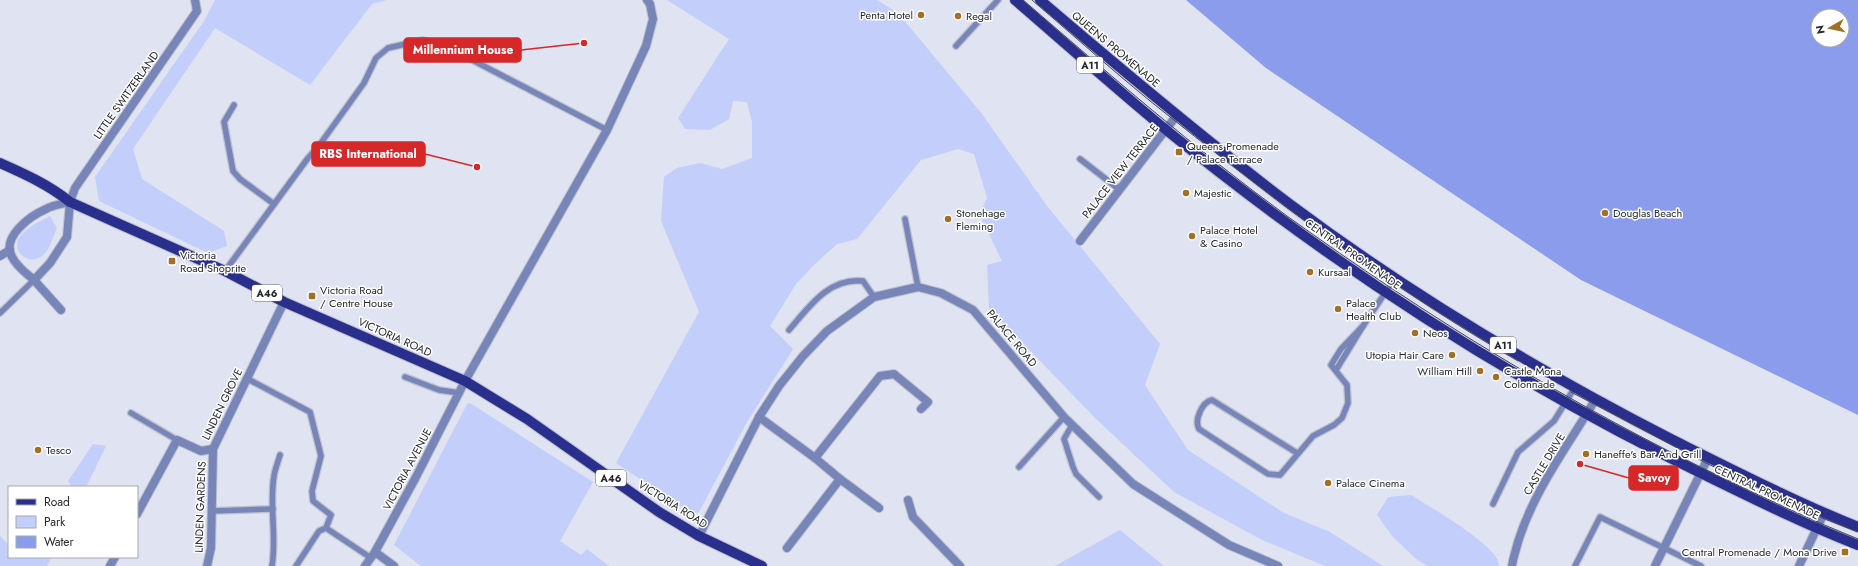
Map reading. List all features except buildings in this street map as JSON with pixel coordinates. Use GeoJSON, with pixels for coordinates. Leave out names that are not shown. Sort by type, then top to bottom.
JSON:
{"type":"FeatureCollection","features":[{"type":"Feature","properties":{"kind":"main road","name":"A11"},"geometry":{"type":"LineString","coordinates":[[1015,0],[1166,130]]}},
{"type":"Feature","properties":{"kind":"main road","name":"QUEENS PROMENADE"},"geometry":{"type":"LineString","coordinates":[[1040,0],[1177,115]]}},
{"type":"Feature","properties":{"kind":"main road","name":"CENTRAL PROMENADE"},"geometry":{"type":"LineString","coordinates":[[1177,115],[1292,205],[1395,278],[1461,320],[1595,400],[1708,458],[1824,513],[1858,527]]}},
{"type":"Feature","properties":{"kind":"main road","name":"CENTRAL PROMENADE"},"geometry":{"type":"LineString","coordinates":[[1166,130],[1282,220],[1385,292],[1451,335],[1586,415],[1817,529],[1858,545]]}},
{"type":"Feature","properties":{"kind":"main road","name":"VICTORIA ROAD"},"geometry":{"type":"LineString","coordinates":[[0,163],[40,182],[70,202],[225,271],[284,302],[465,381],[527,420],[659,512],[699,536],[762,566]]}},
{"type":"Feature","properties":{"kind":"street","name":"LITTLE SWITZERLAND"},"geometry":{"type":"LineString","coordinates":[[34,280],[50,263],[67,237],[70,202],[75,188],[197,11],[195,0]]}},
{"type":"Feature","properties":{"kind":"street","name":"VICTORIA AVENUE"},"geometry":{"type":"LineString","coordinates":[[365,566],[373,555],[465,381],[607,130],[646,46],[653,19],[650,4],[647,0]]}},
{"type":"Feature","properties":{"kind":"street","name":"PALACE VIEW TERRACE"},"geometry":{"type":"LineString","coordinates":[[1080,241],[1177,115]]}},
{"type":"Feature","properties":{"kind":"street"},"geometry":{"type":"LineString","coordinates":[[62,310],[34,280],[19,267],[10,250],[11,240],[17,229],[46,208],[70,202]]}},
{"type":"Feature","properties":{"kind":"street"},"geometry":{"type":"LineString","coordinates":[[0,256],[10,250]]}},
{"type":"Feature","properties":{"kind":"street"},"geometry":{"type":"LineString","coordinates":[[699,536],[759,417],[779,386],[803,356],[828,331],[874,297],[918,286]]}},
{"type":"Feature","properties":{"kind":"street","name":"PALACE ROAD"},"geometry":{"type":"LineString","coordinates":[[918,286],[941,293],[973,310],[1064,417],[1133,484],[1160,503],[1229,545],[1278,566]]}},
{"type":"Feature","properties":{"kind":"street","name":"LINDEN GROVE"},"geometry":{"type":"LineString","coordinates":[[177,440],[201,451],[213,449],[284,302]]}},
{"type":"Feature","properties":{"kind":"street"},"geometry":{"type":"LineString","coordinates":[[815,458],[880,376],[894,374],[928,402],[921,410]]}},
{"type":"Feature","properties":{"kind":"street","name":"CASTLE DRIVE"},"geometry":{"type":"LineString","coordinates":[[1512,566],[1522,529],[1533,504],[1549,473],[1595,400]]}},
{"type":"Feature","properties":{"kind":"street"},"geometry":{"type":"LineString","coordinates":[[759,417],[879,508]]}},
{"type":"Feature","properties":{"kind":"street"},"geometry":{"type":"LineString","coordinates":[[138,512],[177,440]]}},
{"type":"Feature","properties":{"kind":"street","name":"LINDEN GARDENS"},"geometry":{"type":"LineString","coordinates":[[207,566],[211,548],[213,449]]}},
{"type":"Feature","properties":{"kind":"street"},"geometry":{"type":"LineString","coordinates":[[1654,566],[1708,458]]}},
{"type":"Feature","properties":{"kind":"street"},"geometry":{"type":"LineString","coordinates":[[787,548],[840,478]]}},
{"type":"Feature","properties":{"kind":"street"},"geometry":{"type":"LineString","coordinates":[[908,500],[913,517],[960,566]]}},
{"type":"Feature","properties":{"kind":"street"},"geometry":{"type":"LineString","coordinates":[[1799,566],[1824,513]]}},
{"type":"Feature","properties":{"kind":"street"},"geometry":{"type":"LineString","coordinates":[[373,555],[394,566]]}},
{"type":"Feature","properties":{"kind":"lane"},"geometry":{"type":"LineString","coordinates":[[956,46],[998,0]]}},
{"type":"Feature","properties":{"kind":"lane"},"geometry":{"type":"LineString","coordinates":[[225,271],[364,83],[376,58],[388,48],[423,40],[451,49],[607,130]]}},
{"type":"Feature","properties":{"kind":"lane"},"geometry":{"type":"LineString","coordinates":[[234,105],[224,122],[233,171],[240,179],[274,204]]}},
{"type":"Feature","properties":{"kind":"lane"},"geometry":{"type":"LineString","coordinates":[[1080,159],[1120,190]]}},
{"type":"Feature","properties":{"kind":"lane"},"geometry":{"type":"LineString","coordinates":[[905,219],[918,286]]}},
{"type":"Feature","properties":{"kind":"lane"},"geometry":{"type":"LineString","coordinates":[[1297,453],[1212,400],[1208,401],[1203,406],[1197,419],[1199,429],[1272,476],[1284,473],[1297,453],[1313,436],[1334,425],[1342,418],[1348,403],[1347,385],[1336,370],[1395,278]]}},
{"type":"Feature","properties":{"kind":"lane"},"geometry":{"type":"LineString","coordinates":[[0,313],[34,280]]}},
{"type":"Feature","properties":{"kind":"lane"},"geometry":{"type":"LineString","coordinates":[[789,330],[817,298],[835,285],[852,280],[863,282],[874,297]]}},
{"type":"Feature","properties":{"kind":"lane"},"geometry":{"type":"LineString","coordinates":[[405,377],[439,390],[460,393]]}},
{"type":"Feature","properties":{"kind":"lane"},"geometry":{"type":"LineString","coordinates":[[246,378],[310,412],[321,456],[312,491],[313,501],[330,515],[326,528],[319,531],[296,566]]}},
{"type":"Feature","properties":{"kind":"lane"},"geometry":{"type":"LineString","coordinates":[[1493,504],[1518,452],[1554,421],[1575,387]]}},
{"type":"Feature","properties":{"kind":"lane"},"geometry":{"type":"LineString","coordinates":[[131,413],[177,440]]}},
{"type":"Feature","properties":{"kind":"lane"},"geometry":{"type":"LineString","coordinates":[[1019,467],[1064,417]]}},
{"type":"Feature","properties":{"kind":"lane"},"geometry":{"type":"LineString","coordinates":[[1072,425],[1064,439],[1073,467],[1076,474],[1099,497]]}},
{"type":"Feature","properties":{"kind":"lane"},"geometry":{"type":"LineString","coordinates":[[272,566],[274,538],[274,476],[280,455]]}},
{"type":"Feature","properties":{"kind":"lane"},"geometry":{"type":"LineString","coordinates":[[211,511],[273,509]]}},
{"type":"Feature","properties":{"kind":"lane"},"geometry":{"type":"LineString","coordinates":[[1575,566],[1600,517],[1701,566]]}},
{"type":"Feature","properties":{"kind":"lane"},"geometry":{"type":"LineString","coordinates":[[326,528],[373,555]]}},
{"type":"Feature","properties":{"kind":"green space"},"geometry":{"type":"Polygon","coordinates":[[[215,0],[387,0],[372,4],[310,85],[215,28],[133,149],[142,179],[224,231],[227,246],[208,253],[99,201],[95,177],[204,21],[215,0]]]}},
{"type":"Feature","properties":{"kind":"green space"},"geometry":{"type":"Polygon","coordinates":[[[667,0],[877,0],[898,13],[982,114],[1047,206],[1160,344],[1145,385],[1188,450],[1284,513],[1330,532],[1383,566],[1325,566],[1262,540],[1174,492],[1095,418],[989,308],[987,265],[1002,261],[979,214],[987,198],[974,154],[958,149],[921,160],[857,239],[837,244],[796,284],[770,326],[793,349],[747,422],[699,512],[692,514],[616,463],[699,312],[661,221],[664,177],[677,168],[700,163],[722,169],[752,158],[752,122],[747,102],[733,101],[729,119],[710,130],[685,129],[678,118],[729,39],[667,0]]]}},
{"type":"Feature","properties":{"kind":"green space"},"geometry":{"type":"Polygon","coordinates":[[[50,216],[57,228],[49,248],[40,257],[35,259],[24,257],[20,254],[18,249],[17,244],[19,238],[29,228],[50,216]]]}},
{"type":"Feature","properties":{"kind":"green space"},"geometry":{"type":"Polygon","coordinates":[[[470,403],[593,482],[560,541],[581,555],[587,549],[609,566],[421,566],[394,545],[467,404],[470,403]]]}},
{"type":"Feature","properties":{"kind":"green space"},"geometry":{"type":"Polygon","coordinates":[[[93,444],[106,446],[86,486],[71,486],[68,481],[93,444]]]}},
{"type":"Feature","properties":{"kind":"green space"},"geometry":{"type":"Polygon","coordinates":[[[1411,495],[1447,517],[1477,538],[1496,558],[1499,566],[1427,566],[1415,558],[1392,536],[1377,515],[1388,497],[1411,495]]]}},
{"type":"Feature","properties":{"kind":"green space"},"geometry":{"type":"Polygon","coordinates":[[[1120,530],[1164,566],[1055,566],[1120,530]]]}},
{"type":"Feature","properties":{"kind":"green space"},"geometry":{"type":"Polygon","coordinates":[[[0,536],[8,544],[8,558],[51,558],[47,566],[0,566],[0,536]]]}},
{"type":"Feature","properties":{"kind":"water","name":"Douglas Beach"},"geometry":{"type":"Polygon","coordinates":[[[1186,0],[1858,0],[1858,415],[1581,280],[1266,68],[1186,0]]]}},
{"type":"Feature","properties":{"kind":"tram line"},"geometry":{"type":"LineString","coordinates":[[1023,0],[1153,111],[1253,191],[1339,253],[1446,324],[1555,390],[1668,451],[1824,525],[1858,539]]}},
{"type":"Feature","properties":{"kind":"tram line"},"geometry":{"type":"LineString","coordinates":[[1032,0],[1156,106],[1257,185],[1385,277],[1473,334],[1518,361]]}},
{"type":"Feature","properties":{"kind":"tram line"},"geometry":{"type":"LineString","coordinates":[[1571,392],[1706,463],[1822,518],[1858,532]]}},
{"type":"Feature","properties":{"kind":"place","name":"Penta Hotel"},"geometry":{"type":"Point","coordinates":[921,15]}},
{"type":"Feature","properties":{"kind":"place","name":"Regal"},"geometry":{"type":"Point","coordinates":[958,16]}},
{"type":"Feature","properties":{"kind":"place","name":"Millennium House"},"geometry":{"type":"Point","coordinates":[584,43]}},
{"type":"Feature","properties":{"kind":"place","name":"Queens Promenade / Palace Terrace"},"geometry":{"type":"Point","coordinates":[1179,152]}},
{"type":"Feature","properties":{"kind":"place","name":"RBS International"},"geometry":{"type":"Point","coordinates":[477,167]}},
{"type":"Feature","properties":{"kind":"place","name":"Majestic"},"geometry":{"type":"Point","coordinates":[1186,193]}},
{"type":"Feature","properties":{"kind":"place","name":"Douglas Beach"},"geometry":{"type":"Point","coordinates":[1605,213]}},
{"type":"Feature","properties":{"kind":"place","name":"Stonehage Fleming"},"geometry":{"type":"Point","coordinates":[948,219]}},
{"type":"Feature","properties":{"kind":"place","name":"Palace Hotel & Casino"},"geometry":{"type":"Point","coordinates":[1192,236]}},
{"type":"Feature","properties":{"kind":"place","name":"Victoria Road Shoprite"},"geometry":{"type":"Point","coordinates":[172,261]}},
{"type":"Feature","properties":{"kind":"place","name":"Kursaal"},"geometry":{"type":"Point","coordinates":[1310,272]}},
{"type":"Feature","properties":{"kind":"place","name":"Victoria Road / Centre House"},"geometry":{"type":"Point","coordinates":[312,296]}},
{"type":"Feature","properties":{"kind":"place","name":"Palace Health Club"},"geometry":{"type":"Point","coordinates":[1338,309]}},
{"type":"Feature","properties":{"kind":"place","name":"Neos"},"geometry":{"type":"Point","coordinates":[1415,333]}},
{"type":"Feature","properties":{"kind":"place","name":"Utopia Hair Care"},"geometry":{"type":"Point","coordinates":[1452,355]}},
{"type":"Feature","properties":{"kind":"place","name":"William Hill"},"geometry":{"type":"Point","coordinates":[1480,371]}},
{"type":"Feature","properties":{"kind":"place","name":"Castle Mona Colonnade"},"geometry":{"type":"Point","coordinates":[1496,377]}},
{"type":"Feature","properties":{"kind":"place","name":"Tesco"},"geometry":{"type":"Point","coordinates":[38,450]}},
{"type":"Feature","properties":{"kind":"place","name":"Haneffe's Bar And Grill"},"geometry":{"type":"Point","coordinates":[1586,454]}},
{"type":"Feature","properties":{"kind":"place","name":"Savoy"},"geometry":{"type":"Point","coordinates":[1580,464]}},
{"type":"Feature","properties":{"kind":"place","name":"Palace Cinema"},"geometry":{"type":"Point","coordinates":[1328,483]}},
{"type":"Feature","properties":{"kind":"place","name":"Central Promenade / Mona Drive"},"geometry":{"type":"Point","coordinates":[1845,552]}}]}
